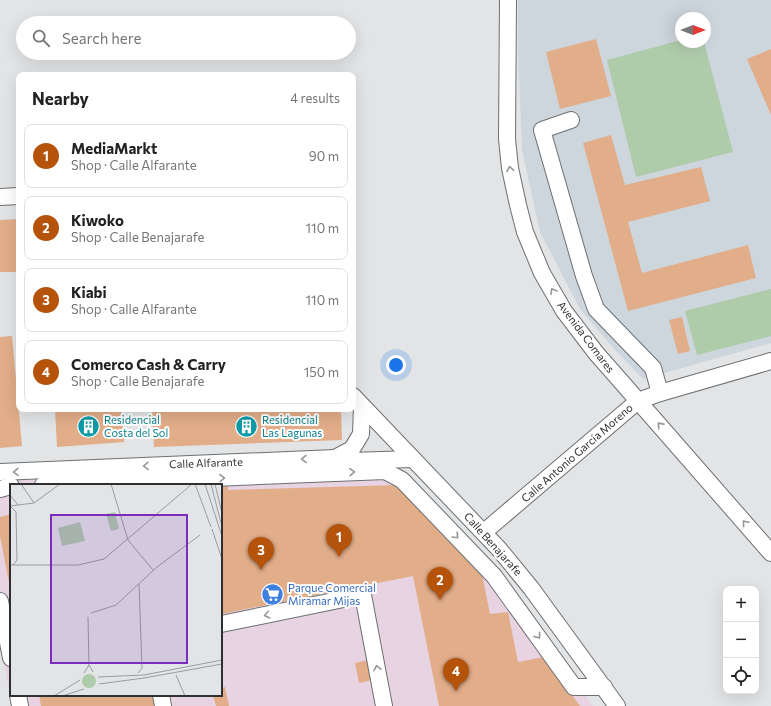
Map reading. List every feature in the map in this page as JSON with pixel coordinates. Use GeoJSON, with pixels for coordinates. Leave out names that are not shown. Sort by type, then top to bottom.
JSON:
{"type":"FeatureCollection","features":[{"type":"Feature","properties":{"kind":"street","name":"Avenida Comares"},"geometry":{"type":"LineString","coordinates":[[508,0],[508,160],[525,232],[542,273],[564,311],[596,353],[771,552]]}},
{"type":"Feature","properties":{"kind":"street"},"geometry":{"type":"LineString","coordinates":[[571,120],[542,130],[584,276],[596,309],[653,368],[660,393]]}},
{"type":"Feature","properties":{"kind":"street"},"geometry":{"type":"LineString","coordinates":[[0,197],[16,196]]}},
{"type":"Feature","properties":{"kind":"street","name":"Calle Antonio García Moreno"},"geometry":{"type":"LineString","coordinates":[[484,532],[638,401],[660,393],[771,361]]}},
{"type":"Feature","properties":{"kind":"street"},"geometry":{"type":"LineString","coordinates":[[335,458],[352,449],[361,434],[357,401]]}},
{"type":"Feature","properties":{"kind":"street","name":"Calle Benajarafe"},"geometry":{"type":"LineString","coordinates":[[357,401],[499,549],[531,588],[617,706]]}},
{"type":"Feature","properties":{"kind":"street","name":"Calle Alfarante"},"geometry":{"type":"LineString","coordinates":[[0,472],[335,458],[351,461],[412,459]]}},
{"type":"Feature","properties":{"kind":"street"},"geometry":{"type":"LineString","coordinates":[[67,484],[385,471],[402,480],[494,576],[574,687],[604,687]]}},
{"type":"Feature","properties":{"kind":"street"},"geometry":{"type":"LineString","coordinates":[[0,489],[10,486]]}},
{"type":"Feature","properties":{"kind":"street"},"geometry":{"type":"LineString","coordinates":[[222,624],[363,595],[384,706]]}},
{"type":"Feature","properties":{"kind":"street"},"geometry":{"type":"LineString","coordinates":[[0,601],[10,653]]}},
{"type":"Feature","properties":{"kind":"street"},"geometry":{"type":"LineString","coordinates":[[18,696],[20,706]]}},
{"type":"Feature","properties":{"kind":"street"},"geometry":{"type":"LineString","coordinates":[[160,696],[163,706]]}},
{"type":"Feature","properties":{"kind":"shaded area"},"geometry":{"type":"Polygon","coordinates":[[[518,0],[771,0],[771,343],[643,379],[615,350],[580,309],[540,232],[522,150],[518,51],[518,0]]]}},
{"type":"Feature","properties":{"kind":"shaded area"},"geometry":{"type":"Polygon","coordinates":[[[396,466],[493,567],[593,706],[12,706],[10,696],[222,696],[222,484],[10,484],[10,695],[0,642],[0,480],[396,466]]]}},
{"type":"Feature","properties":{"kind":"green space"},"geometry":{"type":"Polygon","coordinates":[[[675,42],[675,48],[706,48],[733,152],[636,177],[607,60],[675,42]]]}},
{"type":"Feature","properties":{"kind":"green space"},"geometry":{"type":"Polygon","coordinates":[[[771,289],[771,336],[697,355],[685,311],[771,289]]]}},
{"type":"Feature","properties":{"kind":"building"},"geometry":{"type":"Polygon","coordinates":[[[596,39],[611,96],[560,109],[546,52],[596,39]]]}},
{"type":"Feature","properties":{"kind":"building"},"geometry":{"type":"Polygon","coordinates":[[[771,49],[771,115],[747,59],[771,49]]]}},
{"type":"Feature","properties":{"kind":"building"},"geometry":{"type":"Polygon","coordinates":[[[611,135],[625,185],[701,167],[710,201],[628,222],[642,273],[748,245],[756,278],[628,311],[583,143],[611,135]]]}},
{"type":"Feature","properties":{"kind":"building"},"geometry":{"type":"Polygon","coordinates":[[[16,219],[16,272],[0,272],[0,220],[16,219]]]}},
{"type":"Feature","properties":{"kind":"building"},"geometry":{"type":"Polygon","coordinates":[[[682,317],[690,351],[678,354],[669,320],[682,317]]]}},
{"type":"Feature","properties":{"kind":"building"},"geometry":{"type":"Polygon","coordinates":[[[12,336],[16,380],[16,412],[19,412],[22,446],[0,448],[0,337],[12,336]]]}},
{"type":"Feature","properties":{"kind":"building","name":"Residencial Costa del Sol"},"geometry":{"type":"Polygon","coordinates":[[[55,412],[121,412],[124,442],[57,447],[55,412]]]}},
{"type":"Feature","properties":{"kind":"building","name":"Residencial Las Lagunas"},"geometry":{"type":"Polygon","coordinates":[[[152,412],[341,412],[342,440],[154,447],[152,412]]]}},
{"type":"Feature","properties":{"kind":"building","name":"Parque Comercial Miramar Mijas"},"geometry":{"type":"Polygon","coordinates":[[[222,484],[228,484],[228,490],[398,485],[482,574],[490,614],[508,612],[518,662],[544,657],[580,706],[439,706],[413,576],[222,614],[222,484]]]}},
{"type":"Feature","properties":{"kind":"building"},"geometry":{"type":"Polygon","coordinates":[[[10,514],[10,587],[0,536],[0,517],[10,514]]]}},
{"type":"Feature","properties":{"kind":"building"},"geometry":{"type":"Polygon","coordinates":[[[368,660],[372,680],[359,683],[355,663],[368,660]]]}},
{"type":"Feature","properties":{"kind":"building"},"geometry":{"type":"Polygon","coordinates":[[[225,687],[229,706],[216,706],[213,696],[222,696],[222,688],[225,687]]]}},
{"type":"Feature","properties":{"kind":"building"},"geometry":{"type":"Polygon","coordinates":[[[39,696],[155,696],[158,706],[41,706],[39,696]]]}},
{"type":"Feature","properties":{"kind":"place","name":"Residencial Costa del Sol"},"geometry":{"type":"Point","coordinates":[89,426]}},
{"type":"Feature","properties":{"kind":"place","name":"Residencial Las Lagunas"},"geometry":{"type":"Point","coordinates":[247,426]}},
{"type":"Feature","properties":{"kind":"place","name":"MediaMarkt"},"geometry":{"type":"Point","coordinates":[339,557]}},
{"type":"Feature","properties":{"kind":"place","name":"Kiabi"},"geometry":{"type":"Point","coordinates":[261,570]}},
{"type":"Feature","properties":{"kind":"place","name":"Parque Comercial Miramar Mijas"},"geometry":{"type":"Point","coordinates":[272,594]}},
{"type":"Feature","properties":{"kind":"place","name":"Kiwoko"},"geometry":{"type":"Point","coordinates":[440,600]}},
{"type":"Feature","properties":{"kind":"place","name":"Comerco Cash & Carry"},"geometry":{"type":"Point","coordinates":[456,691]}}]}
